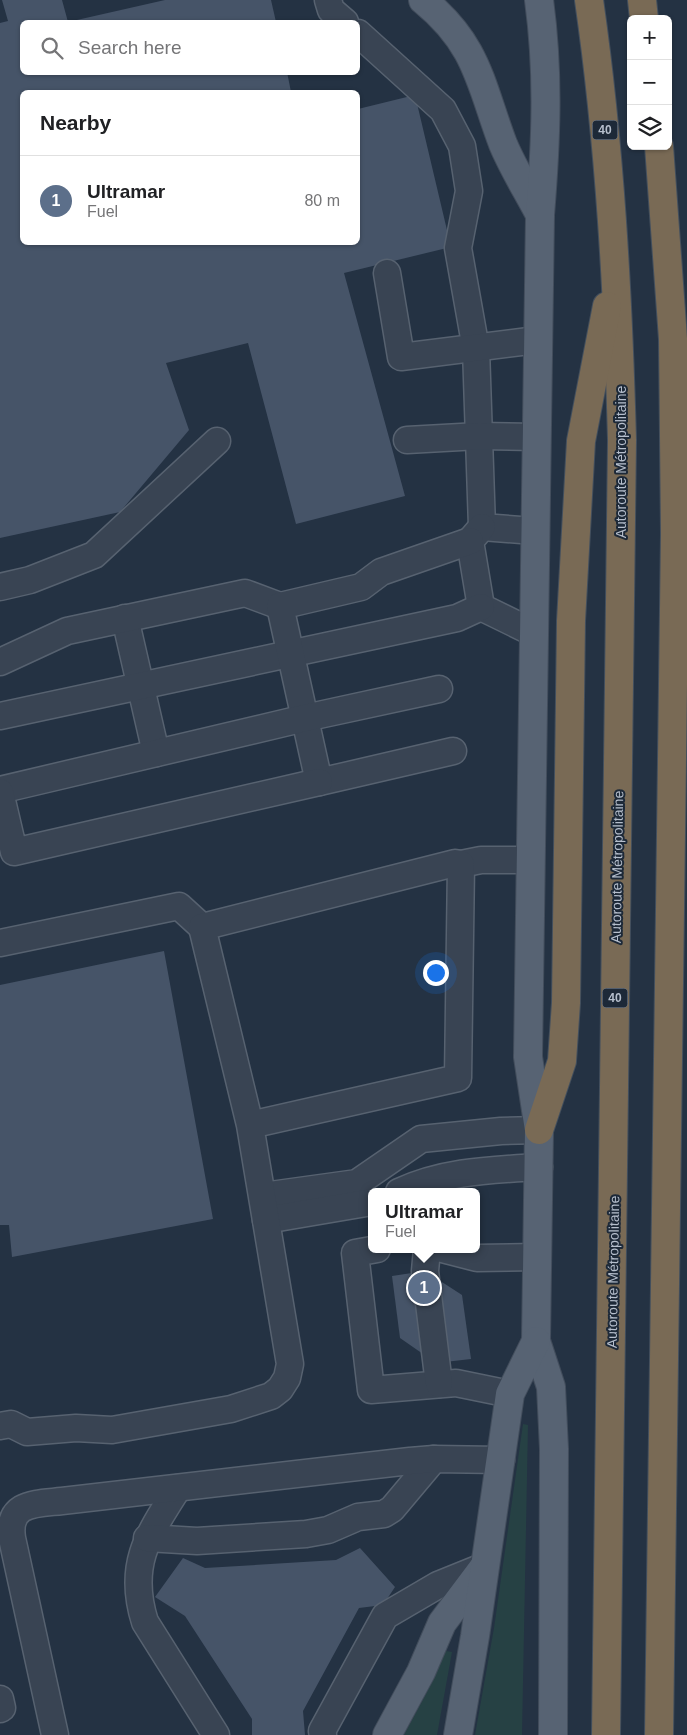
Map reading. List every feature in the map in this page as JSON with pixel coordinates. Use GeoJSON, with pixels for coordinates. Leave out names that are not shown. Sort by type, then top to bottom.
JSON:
{"type":"FeatureCollection","features":[{"type":"Feature","properties":{"kind":"highway","name":"Autoroute Métropolitaine"},"geometry":{"type":"LineString","coordinates":[[589,0],[609,172],[616,260],[622,500],[606,1735]]}},
{"type":"Feature","properties":{"kind":"highway"},"geometry":{"type":"LineString","coordinates":[[642,0],[644,15]]}},
{"type":"Feature","properties":{"kind":"highway"},"geometry":{"type":"LineString","coordinates":[[659,150],[668,245],[673,339],[675,477],[659,1735]]}},
{"type":"Feature","properties":{"kind":"highway"},"geometry":{"type":"LineString","coordinates":[[539,1130],[562,1061],[566,1003],[571,621],[581,441],[616,260]]}},
{"type":"Feature","properties":{"kind":"highway"},"geometry":{"type":"LineString","coordinates":[[675,477],[687,548]]}},
{"type":"Feature","properties":{"kind":"main road"},"geometry":{"type":"LineString","coordinates":[[423,0],[449,24],[467,49],[481,75],[504,145],[540,215]]}},
{"type":"Feature","properties":{"kind":"main road"},"geometry":{"type":"LineString","coordinates":[[539,0],[546,81],[546,138],[540,215],[537,340],[528,1057],[539,1130],[536,1341],[551,1386],[554,1449],[553,1735]]}},
{"type":"Feature","properties":{"kind":"main road"},"geometry":{"type":"LineString","coordinates":[[458,1735],[510,1394],[536,1341]]}},
{"type":"Feature","properties":{"kind":"main road"},"geometry":{"type":"LineString","coordinates":[[387,1735],[421,1672],[442,1623],[485,1566]]}},
{"type":"Feature","properties":{"kind":"lane"},"geometry":{"type":"LineString","coordinates":[[328,0],[331,10],[343,20]]}},
{"type":"Feature","properties":{"kind":"lane"},"geometry":{"type":"LineString","coordinates":[[360,35],[443,110],[462,146],[468,191],[458,248],[476,348],[479,436],[476,534],[481,607]]}},
{"type":"Feature","properties":{"kind":"lane"},"geometry":{"type":"LineString","coordinates":[[387,272],[401,357],[537,340]]}},
{"type":"Feature","properties":{"kind":"lane"},"geometry":{"type":"LineString","coordinates":[[407,440],[479,436],[536,437]]}},
{"type":"Feature","properties":{"kind":"lane"},"geometry":{"type":"LineString","coordinates":[[0,587],[30,580],[94,556],[217,442]]}},
{"type":"Feature","properties":{"kind":"lane"},"geometry":{"type":"LineString","coordinates":[[0,662],[67,631],[245,593],[280,606],[361,587],[380,572],[476,534],[534,531]]}},
{"type":"Feature","properties":{"kind":"lane"},"geometry":{"type":"LineString","coordinates":[[280,606],[319,782]]}},
{"type":"Feature","properties":{"kind":"lane"},"geometry":{"type":"LineString","coordinates":[[481,607],[532,632]]}},
{"type":"Feature","properties":{"kind":"lane"},"geometry":{"type":"LineString","coordinates":[[0,716],[457,618],[481,607]]}},
{"type":"Feature","properties":{"kind":"lane"},"geometry":{"type":"LineString","coordinates":[[125,618],[156,753]]}},
{"type":"Feature","properties":{"kind":"lane"},"geometry":{"type":"LineString","coordinates":[[439,689],[305,718],[0,791],[14,852],[453,751]]}},
{"type":"Feature","properties":{"kind":"lane"},"geometry":{"type":"LineString","coordinates":[[202,927],[455,863],[461,864],[480,860],[530,860]]}},
{"type":"Feature","properties":{"kind":"lane"},"geometry":{"type":"LineString","coordinates":[[250,1125],[458,1078],[461,864]]}},
{"type":"Feature","properties":{"kind":"lane"},"geometry":{"type":"LineString","coordinates":[[0,943],[179,906],[202,927],[250,1125],[290,1364],[287,1378],[280,1389],[270,1396],[231,1408],[112,1430],[76,1428],[27,1432],[11,1424],[0,1426]]}},
{"type":"Feature","properties":{"kind":"lane"},"geometry":{"type":"LineString","coordinates":[[264,1208],[357,1183],[421,1138],[501,1131],[539,1130]]}},
{"type":"Feature","properties":{"kind":"lane"},"geometry":{"type":"LineString","coordinates":[[407,1188],[420,1182],[446,1175],[539,1167]]}},
{"type":"Feature","properties":{"kind":"lane"},"geometry":{"type":"LineString","coordinates":[[264,1208],[368,1202]]}},
{"type":"Feature","properties":{"kind":"lane"},"geometry":{"type":"LineString","coordinates":[[368,1251],[355,1253],[372,1390],[439,1384],[465,1384],[510,1394]]}},
{"type":"Feature","properties":{"kind":"lane"},"geometry":{"type":"LineString","coordinates":[[427,1253],[425,1271],[439,1384]]}},
{"type":"Feature","properties":{"kind":"lane"},"geometry":{"type":"LineString","coordinates":[[458,1253],[477,1258],[537,1257]]}},
{"type":"Feature","properties":{"kind":"lane"},"geometry":{"type":"LineString","coordinates":[[55,1735],[12,1538],[10,1523],[21,1508],[31,1505],[434,1459],[501,1460]]}},
{"type":"Feature","properties":{"kind":"lane"},"geometry":{"type":"LineString","coordinates":[[147,1538],[197,1541],[306,1534],[328,1530],[358,1517],[384,1514],[392,1509],[434,1459]]}},
{"type":"Feature","properties":{"kind":"lane"},"geometry":{"type":"LineString","coordinates":[[178,1488],[141,1551],[137,1574],[138,1601],[145,1622],[216,1735]]}},
{"type":"Feature","properties":{"kind":"lane"},"geometry":{"type":"LineString","coordinates":[[323,1735],[322,1730],[385,1616],[438,1585],[485,1566]]}},
{"type":"Feature","properties":{"kind":"lane"},"geometry":{"type":"LineString","coordinates":[[0,1699],[2,1708],[0,1709]]}},
{"type":"Feature","properties":{"kind":"green space"},"geometry":{"type":"Polygon","coordinates":[[[523,1424],[528,1425],[522,1735],[475,1735],[494,1628],[523,1424]]]}},
{"type":"Feature","properties":{"kind":"green space"},"geometry":{"type":"Polygon","coordinates":[[[446,1651],[452,1652],[437,1735],[404,1735],[426,1694],[446,1651]]]}},
{"type":"Feature","properties":{"kind":"building"},"geometry":{"type":"Polygon","coordinates":[[[2,0],[62,0],[67,20],[20,20],[20,75],[288,75],[291,90],[20,90],[20,245],[360,245],[360,109],[415,95],[451,247],[344,273],[405,496],[296,524],[248,343],[166,363],[189,430],[120,512],[0,538],[0,23],[8,21],[2,0]]]}},
{"type":"Feature","properties":{"kind":"building"},"geometry":{"type":"Polygon","coordinates":[[[165,0],[271,0],[276,20],[77,20],[165,0]]]}},
{"type":"Feature","properties":{"kind":"building"},"geometry":{"type":"Polygon","coordinates":[[[164,951],[213,1219],[12,1257],[9,1225],[0,1225],[0,985],[164,951]]]}},
{"type":"Feature","properties":{"kind":"building"},"geometry":{"type":"Polygon","coordinates":[[[425,1271],[462,1295],[471,1359],[436,1363],[400,1338],[392,1276],[425,1271]]]}},
{"type":"Feature","properties":{"kind":"building"},"geometry":{"type":"Polygon","coordinates":[[[360,1548],[395,1587],[383,1605],[359,1608],[303,1711],[305,1735],[252,1735],[252,1719],[185,1616],[155,1597],[183,1558],[205,1568],[336,1560],[360,1548]]]}},
{"type":"Feature","properties":{"kind":"place","name":"Ultramar"},"geometry":{"type":"Point","coordinates":[424,1288]}}]}
